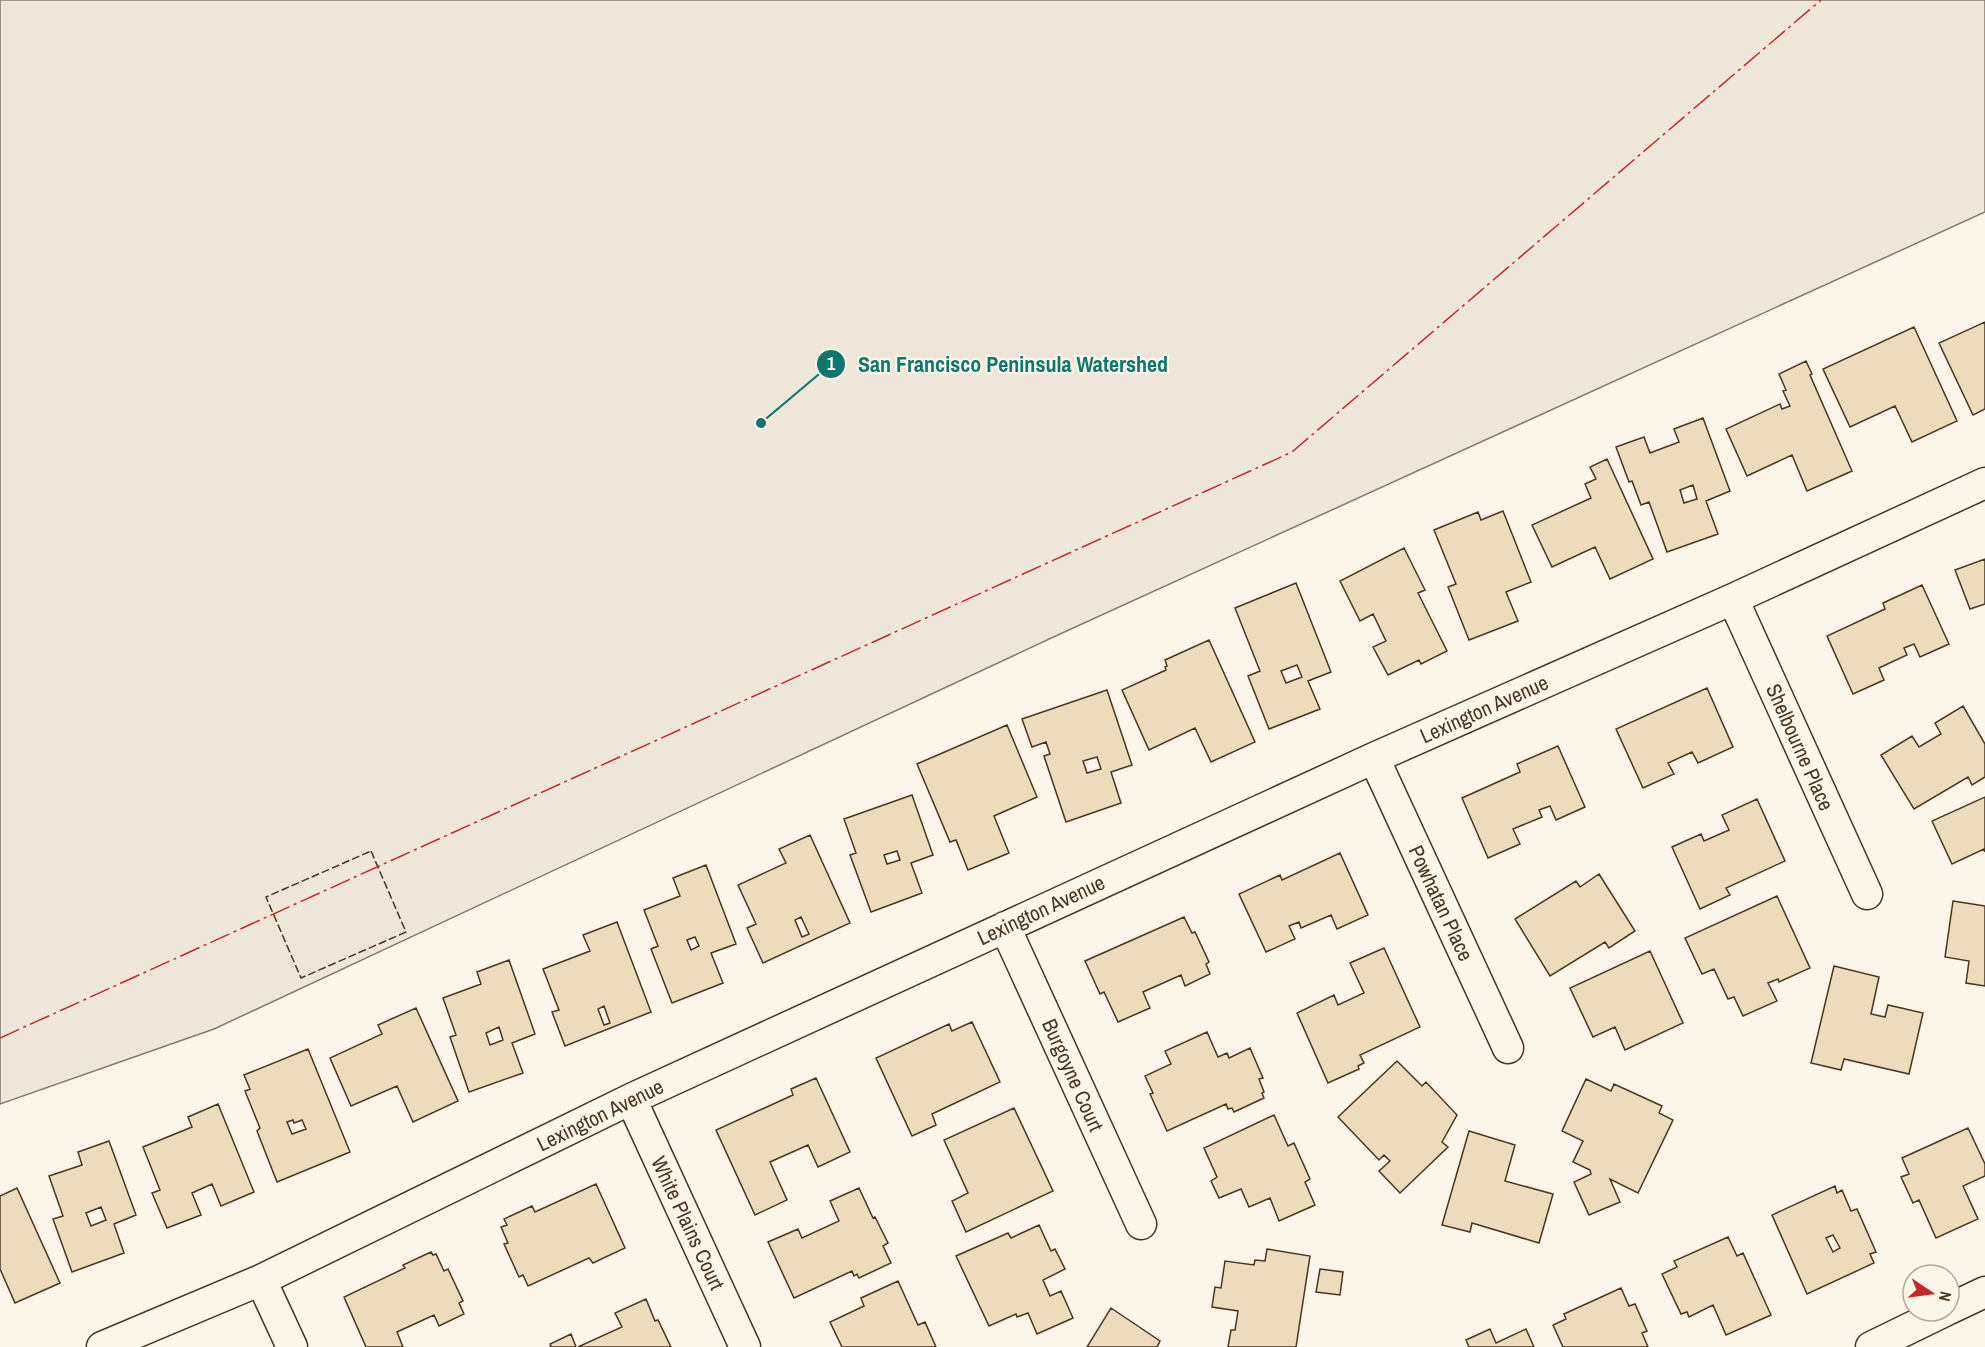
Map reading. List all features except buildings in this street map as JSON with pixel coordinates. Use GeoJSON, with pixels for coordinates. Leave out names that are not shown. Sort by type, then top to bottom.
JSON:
{"type":"FeatureCollection","features":[{"type":"Feature","properties":{"kind":"street","name":"Lexington Avenue"},"geometry":{"type":"LineString","coordinates":[[102,1347],[261,1280],[631,1099],[1374,758],[1733,599],[1985,483]]}},
{"type":"Feature","properties":{"kind":"street","name":"Shelbourne Place"},"geometry":{"type":"LineString","coordinates":[[1733,599],[1867,894]]}},
{"type":"Feature","properties":{"kind":"street","name":"Powhatan Place"},"geometry":{"type":"LineString","coordinates":[[1374,758],[1508,1048]]}},
{"type":"Feature","properties":{"kind":"street","name":"Burgoyne Court"},"geometry":{"type":"LineString","coordinates":[[1005,927],[1141,1224]]}},
{"type":"Feature","properties":{"kind":"street","name":"White Plains Court"},"geometry":{"type":"LineString","coordinates":[[631,1099],[745,1347]]}},
{"type":"Feature","properties":{"kind":"street"},"geometry":{"type":"LineString","coordinates":[[261,1280],[292,1347]]}},
{"type":"Feature","properties":{"kind":"street"},"geometry":{"type":"LineString","coordinates":[[1961,1303],[1985,1292]]}},
{"type":"Feature","properties":{"kind":"street"},"geometry":{"type":"LineString","coordinates":[[1871,1347],[1920,1323]]}},
{"type":"Feature","properties":{"kind":"shaded area"},"geometry":{"type":"Polygon","coordinates":[[[0,0],[1985,0],[1985,212],[1060,634],[214,1029],[0,1104],[0,0]]]}},
{"type":"Feature","properties":{"kind":"fence"},"geometry":{"type":"LineString","coordinates":[[371,851],[406,932],[301,978],[266,897],[371,851]]}},
{"type":"Feature","properties":{"kind":"power"},"geometry":{"type":"LineString","coordinates":[[0,1038],[1292,452],[1821,0]]}},
{"type":"Feature","properties":{"kind":"place","name":"San Francisco Peninsula Watershed"},"geometry":{"type":"Point","coordinates":[761,423]}}]}
